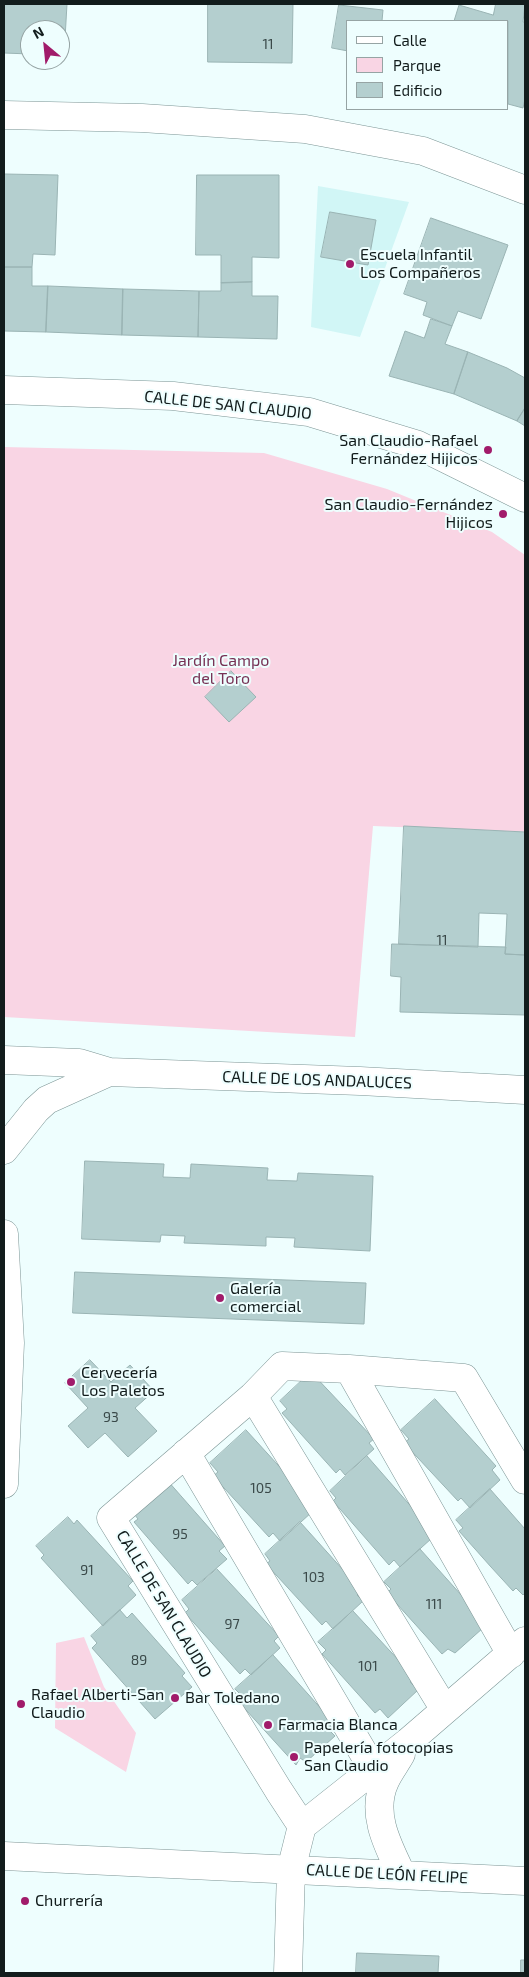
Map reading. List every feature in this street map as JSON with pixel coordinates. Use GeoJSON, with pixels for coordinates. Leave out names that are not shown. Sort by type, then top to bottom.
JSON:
{"type":"FeatureCollection","features":[{"type":"Feature","properties":{"kind":"street"},"geometry":{"type":"LineString","coordinates":[[4,115],[142,118],[305,130],[423,151],[525,190]]}},
{"type":"Feature","properties":{"kind":"street","name":"CALLE DE SAN CLAUDIO"},"geometry":{"type":"LineString","coordinates":[[4,390],[174,396],[309,412],[418,445],[525,498]]}},
{"type":"Feature","properties":{"kind":"street","name":"CALLE DE LOS ANDALUCES"},"geometry":{"type":"LineString","coordinates":[[4,1060],[79,1063],[109,1072],[360,1081],[525,1090]]}},
{"type":"Feature","properties":{"kind":"street","name":"CALLE DE LOS ANDALUCES"},"geometry":{"type":"LineString","coordinates":[[4,1150],[36,1110],[47,1100],[109,1072]]}},
{"type":"Feature","properties":{"kind":"street"},"geometry":{"type":"LineString","coordinates":[[4,1234],[10,1343],[4,1484]]}},
{"type":"Feature","properties":{"kind":"street","name":"CALLE DE SAN CLAUDIO"},"geometry":{"type":"LineString","coordinates":[[302,1826],[111,1518],[253,1396],[282,1366],[464,1378],[525,1480]]}},
{"type":"Feature","properties":{"kind":"street"},"geometry":{"type":"LineString","coordinates":[[4,1856],[291,1870],[302,1826],[408,1742],[518,1648],[349,1369]]}},
{"type":"Feature","properties":{"kind":"street"},"geometry":{"type":"LineString","coordinates":[[253,1396],[445,1710]]}},
{"type":"Feature","properties":{"kind":"street"},"geometry":{"type":"LineString","coordinates":[[186,1453],[373,1769]]}},
{"type":"Feature","properties":{"kind":"street"},"geometry":{"type":"LineString","coordinates":[[402,1875],[385,1838],[379,1805],[384,1781],[408,1742]]}},
{"type":"Feature","properties":{"kind":"street","name":"CALLE DE LEÓN FELIPE"},"geometry":{"type":"LineString","coordinates":[[288,1973],[291,1870],[525,1881]]}},
{"type":"Feature","properties":{"kind":"shaded area","name":"Escuela Infantil Los Compañeros"},"geometry":{"type":"Polygon","coordinates":[[[318,186],[409,202],[360,337],[311,327],[318,186]]]}},
{"type":"Feature","properties":{"kind":"green space","name":"Jardín Campo del Toro"},"geometry":{"type":"Polygon","coordinates":[[[4,447],[264,453],[387,489],[492,532],[525,555],[525,832],[373,826],[355,1037],[4,1017],[4,447]]]}},
{"type":"Feature","properties":{"kind":"green space"},"geometry":{"type":"Polygon","coordinates":[[[84,1637],[104,1687],[136,1733],[126,1772],[55,1728],[56,1643],[84,1637]]]}},
{"type":"Feature","properties":{"kind":"building"},"geometry":{"type":"Polygon","coordinates":[[[4,4],[67,4],[66,20],[20,20],[20,54],[4,53],[4,4]]]}},
{"type":"Feature","properties":{"kind":"building"},"geometry":{"type":"Polygon","coordinates":[[[208,4],[293,4],[292,63],[208,62],[208,4]]]}},
{"type":"Feature","properties":{"kind":"building"},"geometry":{"type":"Polygon","coordinates":[[[496,4],[525,4],[523,22],[525,22],[525,99],[523,108],[509,104],[509,20],[454,20],[459,5],[493,15],[496,4]]]}},
{"type":"Feature","properties":{"kind":"building"},"geometry":{"type":"Polygon","coordinates":[[[339,5],[383,10],[382,20],[346,20],[346,51],[332,48],[339,5]]]}},
{"type":"Feature","properties":{"kind":"building"},"geometry":{"type":"Polygon","coordinates":[[[4,174],[58,175],[55,255],[33,254],[32,267],[4,267],[4,174]]]}},
{"type":"Feature","properties":{"kind":"building"},"geometry":{"type":"Polygon","coordinates":[[[197,175],[279,175],[279,258],[252,257],[252,282],[221,283],[221,255],[196,255],[197,175]]]}},
{"type":"Feature","properties":{"kind":"building"},"geometry":{"type":"Polygon","coordinates":[[[330,212],[376,220],[368,265],[321,257],[330,212]]]}},
{"type":"Feature","properties":{"kind":"building"},"geometry":{"type":"Polygon","coordinates":[[[431,218],[508,245],[481,319],[458,311],[452,326],[423,315],[427,302],[404,294],[431,218]]]}},
{"type":"Feature","properties":{"kind":"building"},"geometry":{"type":"Polygon","coordinates":[[[4,267],[32,267],[32,286],[48,286],[46,332],[4,331],[4,267]]]}},
{"type":"Feature","properties":{"kind":"building"},"geometry":{"type":"Polygon","coordinates":[[[252,282],[252,296],[278,296],[277,339],[198,337],[199,291],[221,291],[221,283],[252,282]]]}},
{"type":"Feature","properties":{"kind":"building"},"geometry":{"type":"Polygon","coordinates":[[[48,286],[123,289],[122,335],[46,332],[48,286]]]}},
{"type":"Feature","properties":{"kind":"building"},"geometry":{"type":"Polygon","coordinates":[[[123,289],[199,291],[198,337],[122,335],[123,289]]]}},
{"type":"Feature","properties":{"kind":"building"},"geometry":{"type":"Polygon","coordinates":[[[431,319],[452,326],[445,344],[468,352],[454,394],[389,376],[405,331],[424,338],[431,319]]]}},
{"type":"Feature","properties":{"kind":"building"},"geometry":{"type":"Polygon","coordinates":[[[468,352],[507,368],[525,378],[525,408],[517,421],[454,394],[468,352]]]}},
{"type":"Feature","properties":{"kind":"building"},"geometry":{"type":"Polygon","coordinates":[[[525,408],[525,426],[517,421],[525,408]]]}},
{"type":"Feature","properties":{"kind":"building"},"geometry":{"type":"Polygon","coordinates":[[[231,671],[256,697],[229,722],[205,697],[231,671]]]}},
{"type":"Feature","properties":{"kind":"building"},"geometry":{"type":"Polygon","coordinates":[[[404,826],[525,832],[525,955],[505,954],[507,914],[479,913],[478,947],[399,944],[404,826]]]}},
{"type":"Feature","properties":{"kind":"building"},"geometry":{"type":"Polygon","coordinates":[[[392,944],[506,947],[505,954],[525,955],[525,1015],[400,1012],[401,977],[391,976],[392,944]]]}},
{"type":"Feature","properties":{"kind":"building"},"geometry":{"type":"Polygon","coordinates":[[[85,1161],[164,1164],[163,1177],[190,1178],[191,1164],[268,1168],[267,1180],[297,1181],[298,1173],[373,1176],[370,1251],[294,1247],[295,1238],[266,1237],[266,1246],[184,1243],[185,1236],[161,1235],[160,1242],[82,1239],[85,1161]]]}},
{"type":"Feature","properties":{"kind":"building","name":"Galería comercial"},"geometry":{"type":"Polygon","coordinates":[[[75,1272],[366,1283],[364,1324],[73,1313],[75,1272]]]}},
{"type":"Feature","properties":{"kind":"building"},"geometry":{"type":"Polygon","coordinates":[[[90,1360],[111,1382],[130,1365],[154,1391],[135,1408],[157,1431],[128,1457],[105,1433],[88,1448],[68,1426],[88,1408],[65,1383],[90,1360]]]}},
{"type":"Feature","properties":{"kind":"building"},"geometry":{"type":"Polygon","coordinates":[[[311,1372],[374,1439],[369,1443],[374,1449],[345,1475],[340,1469],[336,1473],[282,1413],[287,1409],[280,1401],[311,1372]]]}},
{"type":"Feature","properties":{"kind":"building"},"geometry":{"type":"Polygon","coordinates":[[[435,1399],[496,1466],[492,1470],[500,1480],[470,1508],[461,1498],[458,1501],[404,1443],[409,1439],[401,1430],[435,1399]]]}},
{"type":"Feature","properties":{"kind":"building"},"geometry":{"type":"Polygon","coordinates":[[[246,1430],[309,1499],[312,1512],[280,1541],[273,1533],[269,1537],[213,1476],[218,1472],[210,1463],[246,1430]]]}},
{"type":"Feature","properties":{"kind":"building"},"geometry":{"type":"Polygon","coordinates":[[[367,1456],[429,1527],[425,1531],[432,1538],[400,1567],[394,1560],[389,1565],[333,1501],[336,1498],[330,1491],[367,1456]]]}},
{"type":"Feature","properties":{"kind":"building"},"geometry":{"type":"Polygon","coordinates":[[[167,1480],[225,1546],[219,1551],[227,1559],[197,1585],[192,1580],[188,1584],[134,1522],[138,1519],[132,1511],[167,1480]]]}},
{"type":"Feature","properties":{"kind":"building"},"geometry":{"type":"Polygon","coordinates":[[[490,1489],[525,1529],[525,1593],[523,1595],[516,1588],[513,1591],[459,1531],[463,1528],[456,1520],[490,1489]]]}},
{"type":"Feature","properties":{"kind":"building"},"geometry":{"type":"Polygon","coordinates":[[[68,1517],[74,1524],[77,1520],[133,1581],[128,1586],[136,1595],[103,1626],[41,1558],[44,1555],[36,1546],[68,1517]]]}},
{"type":"Feature","properties":{"kind":"building"},"geometry":{"type":"Polygon","coordinates":[[[300,1522],[362,1591],[357,1595],[363,1601],[333,1629],[326,1621],[322,1625],[266,1564],[270,1561],[265,1554],[300,1522]]]}},
{"type":"Feature","properties":{"kind":"building"},"geometry":{"type":"Polygon","coordinates":[[[420,1549],[480,1616],[483,1628],[455,1653],[448,1649],[442,1654],[387,1593],[391,1589],[384,1582],[420,1549]]]}},
{"type":"Feature","properties":{"kind":"building"},"geometry":{"type":"Polygon","coordinates":[[[217,1569],[279,1636],[274,1641],[280,1648],[251,1675],[245,1669],[240,1674],[185,1613],[189,1609],[182,1600],[217,1569]]]}},
{"type":"Feature","properties":{"kind":"building"},"geometry":{"type":"Polygon","coordinates":[[[120,1610],[127,1618],[132,1613],[185,1673],[182,1676],[192,1687],[155,1719],[92,1648],[97,1643],[91,1636],[120,1610]]]}},
{"type":"Feature","properties":{"kind":"building"},"geometry":{"type":"Polygon","coordinates":[[[353,1611],[415,1678],[410,1682],[418,1690],[388,1718],[380,1709],[375,1713],[322,1654],[326,1650],[318,1642],[353,1611]]]}},
{"type":"Feature","properties":{"kind":"building"},"geometry":{"type":"Polygon","coordinates":[[[273,1655],[334,1723],[328,1729],[335,1736],[306,1762],[300,1758],[296,1765],[236,1699],[241,1695],[235,1689],[273,1655]]]}},
{"type":"Feature","properties":{"kind":"building"},"geometry":{"type":"Polygon","coordinates":[[[357,1953],[439,1956],[438,1973],[356,1973],[357,1953]]]}},
{"type":"Feature","properties":{"kind":"building"},"geometry":{"type":"Polygon","coordinates":[[[521,1960],[525,1960],[525,1973],[521,1973],[521,1960]]]}},
{"type":"Feature","properties":{"kind":"place","name":"Escuela Infantil Los Compañeros"},"geometry":{"type":"Point","coordinates":[350,264]}},
{"type":"Feature","properties":{"kind":"place","name":"San Claudio-Rafael Fernández Hijicos"},"geometry":{"type":"Point","coordinates":[488,450]}},
{"type":"Feature","properties":{"kind":"place","name":"San Claudio-Fernández Hijicos"},"geometry":{"type":"Point","coordinates":[503,514]}},
{"type":"Feature","properties":{"kind":"place","name":"Galería comercial"},"geometry":{"type":"Point","coordinates":[220,1298]}},
{"type":"Feature","properties":{"kind":"place","name":"Cervecería Los Paletos"},"geometry":{"type":"Point","coordinates":[71,1382]}},
{"type":"Feature","properties":{"kind":"place","name":"Bar Toledano"},"geometry":{"type":"Point","coordinates":[175,1698]}},
{"type":"Feature","properties":{"kind":"place","name":"Rafael Alberti-San Claudio"},"geometry":{"type":"Point","coordinates":[21,1704]}},
{"type":"Feature","properties":{"kind":"place","name":"Farmacia Blanca"},"geometry":{"type":"Point","coordinates":[268,1725]}},
{"type":"Feature","properties":{"kind":"place","name":"Papelería fotocopias San Claudio"},"geometry":{"type":"Point","coordinates":[294,1757]}},
{"type":"Feature","properties":{"kind":"place","name":"Churrería"},"geometry":{"type":"Point","coordinates":[25,1901]}}]}
